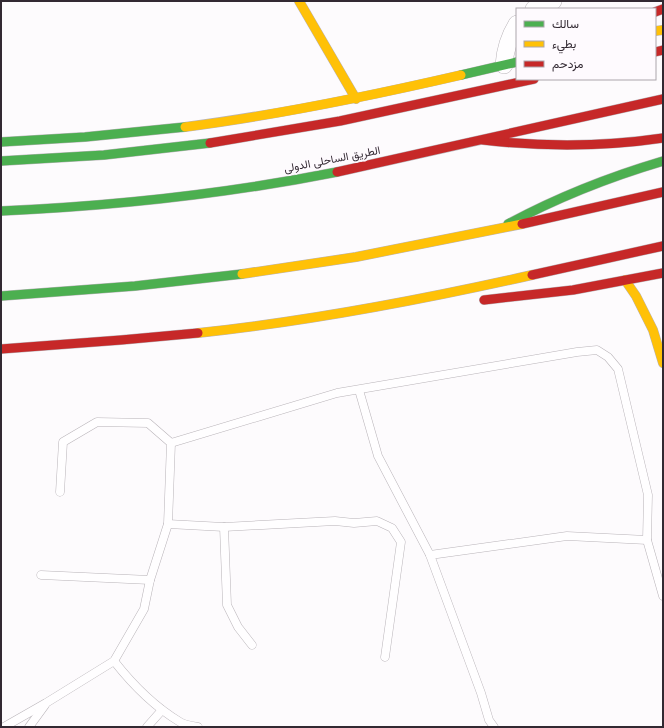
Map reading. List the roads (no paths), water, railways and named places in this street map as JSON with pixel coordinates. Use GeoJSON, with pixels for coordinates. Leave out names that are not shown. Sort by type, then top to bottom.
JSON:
{"type":"FeatureCollection","features":[{"type":"Feature","properties":{"kind":"main road"},"geometry":{"type":"LineString","coordinates":[[299,1],[356,99]]}},
{"type":"Feature","properties":{"kind":"main road"},"geometry":{"type":"LineString","coordinates":[[1,142],[59,140],[210,124],[272,115],[356,99],[510,64]]}},
{"type":"Feature","properties":{"kind":"main road"},"geometry":{"type":"LineString","coordinates":[[1,161],[60,158],[150,150],[274,133],[398,109],[529,80]]}},
{"type":"Feature","properties":{"kind":"main road","name":"الطريق الساحلى الدولى"},"geometry":{"type":"LineString","coordinates":[[1,210],[94,205],[172,197],[250,186],[389,161],[663,99]]}},
{"type":"Feature","properties":{"kind":"main road"},"geometry":{"type":"LineString","coordinates":[[480,140],[519,145],[558,147],[597,146],[663,138]]}},
{"type":"Feature","properties":{"kind":"main road"},"geometry":{"type":"LineString","coordinates":[[59,140],[60,158]]}},
{"type":"Feature","properties":{"kind":"main road"},"geometry":{"type":"LineString","coordinates":[[500,229],[569,193],[606,178],[663,161]]}},
{"type":"Feature","properties":{"kind":"main road"},"geometry":{"type":"LineString","coordinates":[[1,296],[138,286],[218,278],[356,257],[500,229],[663,192]]}},
{"type":"Feature","properties":{"kind":"main road"},"geometry":{"type":"LineString","coordinates":[[1,349],[160,337],[240,328],[321,316],[401,303],[481,287],[663,246]]}},
{"type":"Feature","properties":{"kind":"main road"},"geometry":{"type":"LineString","coordinates":[[569,281],[480,301],[573,290],[663,273]]}},
{"type":"Feature","properties":{"kind":"main road"},"geometry":{"type":"LineString","coordinates":[[625,280],[636,296],[653,330],[663,362]]}},
{"type":"Feature","properties":{"kind":"street"},"geometry":{"type":"LineString","coordinates":[[536,8],[553,1]]}},
{"type":"Feature","properties":{"kind":"street"},"geometry":{"type":"LineString","coordinates":[[510,64],[504,54],[511,33],[516,26]]}},
{"type":"Feature","properties":{"kind":"lane"},"geometry":{"type":"LineString","coordinates":[[171,442],[337,393],[577,352],[597,350],[608,357],[618,369],[648,495],[647,540],[663,596]]}},
{"type":"Feature","properties":{"kind":"lane"},"geometry":{"type":"LineString","coordinates":[[359,390],[378,456],[430,555],[481,693],[488,720],[494,727]]}},
{"type":"Feature","properties":{"kind":"lane"},"geometry":{"type":"LineString","coordinates":[[60,492],[63,442],[97,422],[148,423],[171,442]]}},
{"type":"Feature","properties":{"kind":"lane"},"geometry":{"type":"LineString","coordinates":[[4,727],[114,661],[144,609],[150,580],[168,524],[171,442]]}},
{"type":"Feature","properties":{"kind":"lane"},"geometry":{"type":"LineString","coordinates":[[168,524],[224,527],[377,521],[392,528],[401,542],[385,657]]}},
{"type":"Feature","properties":{"kind":"lane"},"geometry":{"type":"LineString","coordinates":[[224,527],[227,605],[238,627],[252,645]]}},
{"type":"Feature","properties":{"kind":"lane"},"geometry":{"type":"LineString","coordinates":[[430,555],[567,536],[647,540]]}},
{"type":"Feature","properties":{"kind":"lane"},"geometry":{"type":"LineString","coordinates":[[41,575],[150,580]]}},
{"type":"Feature","properties":{"kind":"lane"},"geometry":{"type":"LineString","coordinates":[[114,661],[127,677],[162,710],[182,723],[198,727]]}},
{"type":"Feature","properties":{"kind":"lane"},"geometry":{"type":"LineString","coordinates":[[29,727],[46,703]]}},
{"type":"Feature","properties":{"kind":"lane"},"geometry":{"type":"LineString","coordinates":[[147,727],[162,710]]}}]}
